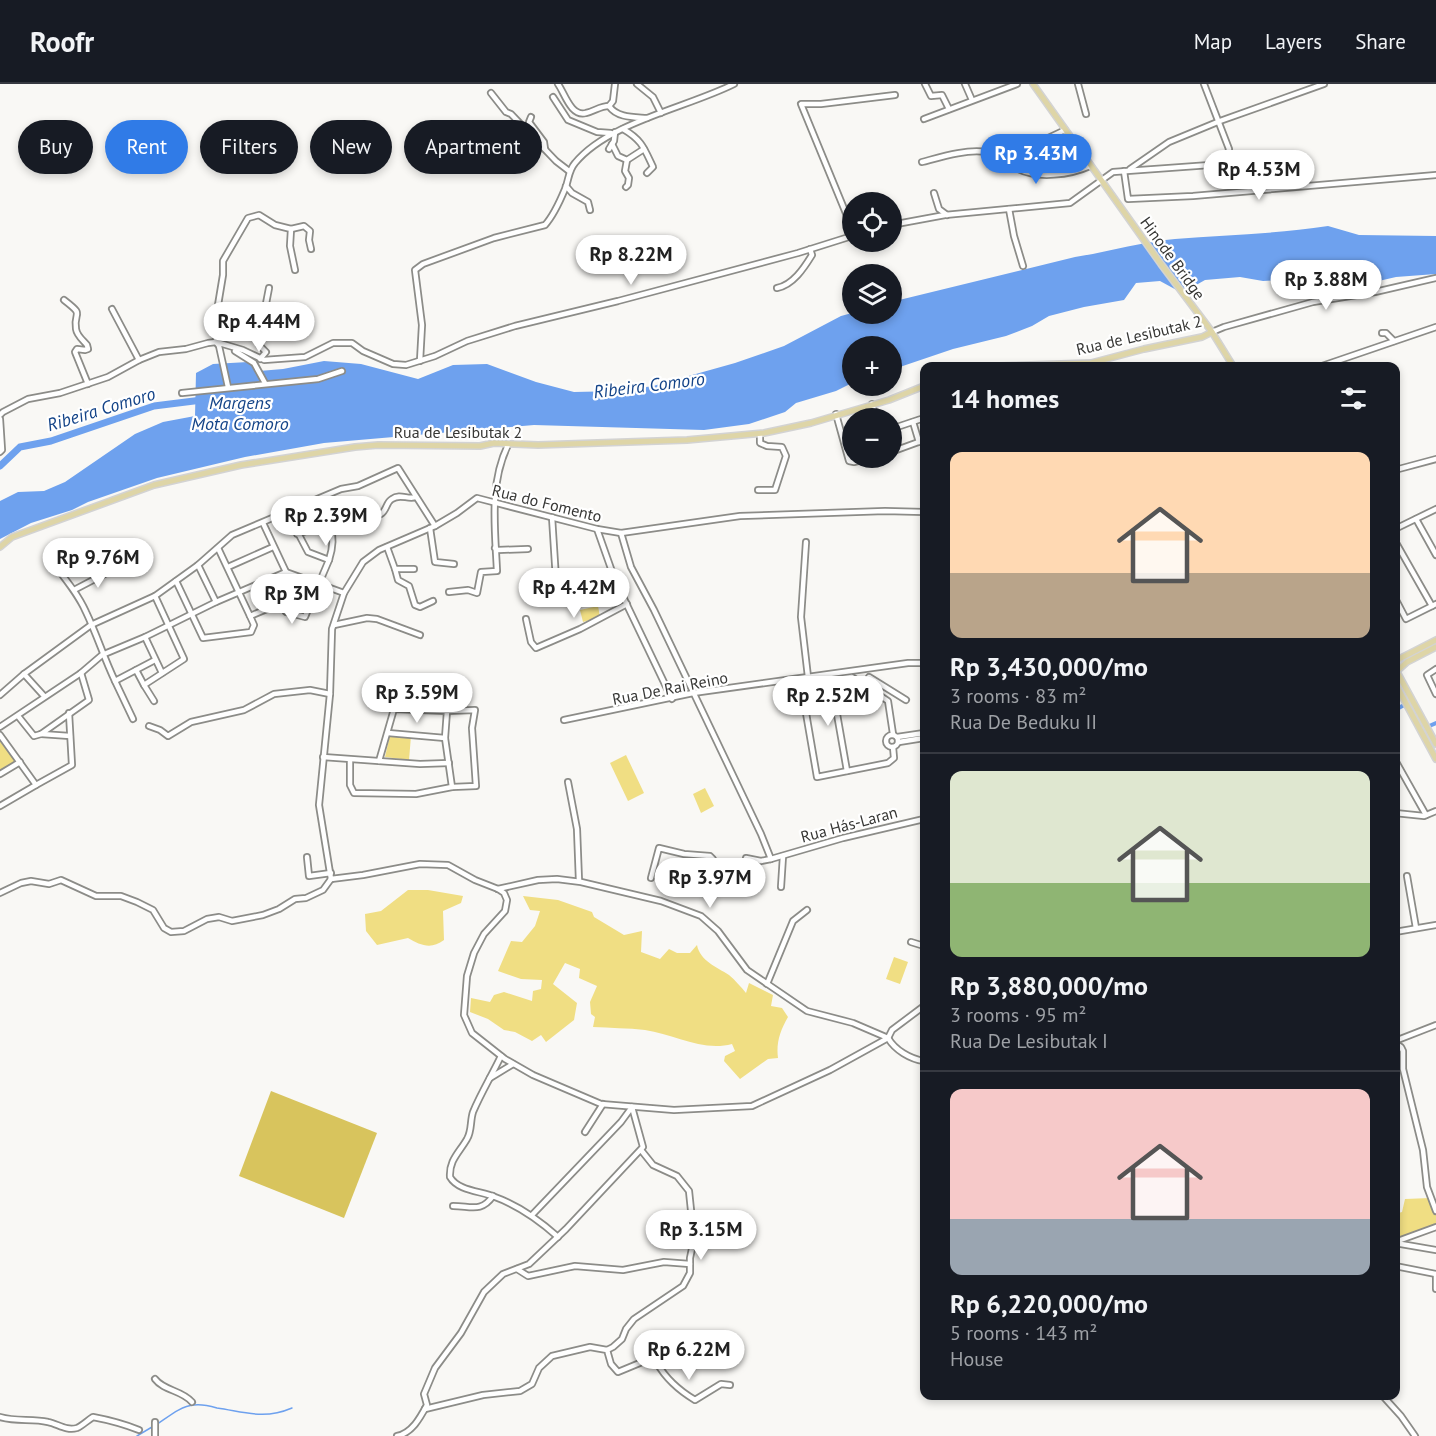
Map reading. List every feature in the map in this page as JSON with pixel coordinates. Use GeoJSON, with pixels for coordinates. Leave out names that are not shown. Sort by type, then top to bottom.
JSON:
{"type":"FeatureCollection","features":[{"type":"Feature","properties":{"kind":"main road","name":"Hinode Bridge"},"geometry":{"type":"LineString","coordinates":[[1033,84],[1101,182],[1212,332],[1231,362]]}},
{"type":"Feature","properties":{"kind":"main road","name":"Rua de Lesibutak 2"},"geometry":{"type":"LineString","coordinates":[[1095,362],[1202,337],[1212,332]]}},
{"type":"Feature","properties":{"kind":"main road","name":"Rua de Lesibutak 2"},"geometry":{"type":"LineString","coordinates":[[0,547],[12,537],[154,485],[241,465],[378,445],[480,446],[494,443],[508,445],[687,440],[760,434],[811,423],[889,400],[920,388]]}},
{"type":"Feature","properties":{"kind":"main road"},"geometry":{"type":"LineString","coordinates":[[1400,658],[1436,640]]}},
{"type":"Feature","properties":{"kind":"main road"},"geometry":{"type":"LineString","coordinates":[[1400,669],[1407,662],[1436,647]]}},
{"type":"Feature","properties":{"kind":"main road"},"geometry":{"type":"LineString","coordinates":[[1400,678],[1436,744]]}},
{"type":"Feature","properties":{"kind":"main road"},"geometry":{"type":"LineString","coordinates":[[1400,692],[1436,759]]}},
{"type":"Feature","properties":{"kind":"street"},"geometry":{"type":"LineString","coordinates":[[558,84],[571,108],[576,112],[586,113],[599,107],[609,106],[613,101],[615,84]]}},
{"type":"Feature","properties":{"kind":"street"},"geometry":{"type":"LineString","coordinates":[[637,84],[653,97],[661,113]]}},
{"type":"Feature","properties":{"kind":"street"},"geometry":{"type":"LineString","coordinates":[[420,361],[422,326],[415,270],[423,264],[494,238],[545,225],[551,218],[566,186],[569,171],[590,149],[614,133],[717,93],[734,84]]}},
{"type":"Feature","properties":{"kind":"street"},"geometry":{"type":"LineString","coordinates":[[925,84],[931,96],[942,95],[949,109]]}},
{"type":"Feature","properties":{"kind":"street"},"geometry":{"type":"LineString","coordinates":[[965,84],[972,100]]}},
{"type":"Feature","properties":{"kind":"street"},"geometry":{"type":"LineString","coordinates":[[924,119],[1017,84]]}},
{"type":"Feature","properties":{"kind":"street"},"geometry":{"type":"LineString","coordinates":[[1078,84],[1086,114]]}},
{"type":"Feature","properties":{"kind":"street"},"geometry":{"type":"LineString","coordinates":[[902,223],[947,215],[1070,203],[1113,172],[1219,163],[1228,154],[1229,149],[1204,84]]}},
{"type":"Feature","properties":{"kind":"street"},"geometry":{"type":"LineString","coordinates":[[1126,170],[1169,142],[1309,87],[1324,84]]}},
{"type":"Feature","properties":{"kind":"street"},"geometry":{"type":"LineString","coordinates":[[491,93],[506,112],[511,114],[558,164],[569,171]]}},
{"type":"Feature","properties":{"kind":"street"},"geometry":{"type":"LineString","coordinates":[[842,204],[801,104],[821,104],[896,94]]}},
{"type":"Feature","properties":{"kind":"street"},"geometry":{"type":"LineString","coordinates":[[553,97],[568,120],[597,132],[614,133]]}},
{"type":"Feature","properties":{"kind":"street"},"geometry":{"type":"LineString","coordinates":[[609,106],[612,111],[625,117],[649,118]]}},
{"type":"Feature","properties":{"kind":"street"},"geometry":{"type":"LineString","coordinates":[[531,117],[529,122],[544,142],[545,149]]}},
{"type":"Feature","properties":{"kind":"street"},"geometry":{"type":"LineString","coordinates":[[623,129],[643,144],[653,167],[647,173]]}},
{"type":"Feature","properties":{"kind":"street"},"geometry":{"type":"LineString","coordinates":[[1022,145],[1048,138],[1065,130]]}},
{"type":"Feature","properties":{"kind":"street"},"geometry":{"type":"LineString","coordinates":[[614,133],[610,146],[619,157],[627,160]]}},
{"type":"Feature","properties":{"kind":"street"},"geometry":{"type":"LineString","coordinates":[[626,187],[629,178],[625,171],[627,160],[644,149]]}},
{"type":"Feature","properties":{"kind":"street"},"geometry":{"type":"LineString","coordinates":[[922,162],[950,155],[986,152],[1007,160],[1019,170],[1040,174],[1065,174],[1090,166]]}},
{"type":"Feature","properties":{"kind":"street"},"geometry":{"type":"LineString","coordinates":[[1126,170],[1128,199],[1193,196],[1436,175]]}},
{"type":"Feature","properties":{"kind":"street"},"geometry":{"type":"LineString","coordinates":[[566,186],[572,193],[588,202],[590,210]]}},
{"type":"Feature","properties":{"kind":"street"},"geometry":{"type":"LineString","coordinates":[[934,194],[939,209],[947,215]]}},
{"type":"Feature","properties":{"kind":"street"},"geometry":{"type":"LineString","coordinates":[[1009,209],[1014,237],[1023,266]]}},
{"type":"Feature","properties":{"kind":"street"},"geometry":{"type":"LineString","coordinates":[[228,387],[219,346],[216,342],[218,305],[224,275],[223,261],[244,223],[248,218],[259,215],[274,225],[291,229],[304,226],[310,231],[311,249]]}},
{"type":"Feature","properties":{"kind":"street"},"geometry":{"type":"LineString","coordinates":[[291,229],[290,246],[295,270]]}},
{"type":"Feature","properties":{"kind":"street"},"geometry":{"type":"LineString","coordinates":[[229,348],[243,350],[260,359],[305,357],[333,343],[352,343],[363,351],[393,364],[405,365],[467,341],[515,326],[618,301],[842,239]]}},
{"type":"Feature","properties":{"kind":"street"},"geometry":{"type":"LineString","coordinates":[[777,288],[789,284],[806,264],[812,255],[810,249]]}},
{"type":"Feature","properties":{"kind":"street"},"geometry":{"type":"LineString","coordinates":[[1212,332],[1313,302],[1375,292],[1436,278]]}},
{"type":"Feature","properties":{"kind":"street"},"geometry":{"type":"LineString","coordinates":[[260,359],[266,352],[259,345],[259,340],[269,288]]}},
{"type":"Feature","properties":{"kind":"street"},"geometry":{"type":"LineString","coordinates":[[64,300],[76,309],[79,315],[76,329],[88,349],[76,349],[75,351],[88,384]]}},
{"type":"Feature","properties":{"kind":"street"},"geometry":{"type":"LineString","coordinates":[[112,309],[139,360]]}},
{"type":"Feature","properties":{"kind":"street"},"geometry":{"type":"LineString","coordinates":[[1334,362],[1436,327]]}},
{"type":"Feature","properties":{"kind":"street"},"geometry":{"type":"LineString","coordinates":[[1382,333],[1386,333],[1394,341]]}},
{"type":"Feature","properties":{"kind":"street"},"geometry":{"type":"LineString","coordinates":[[0,453],[2,450],[0,417],[3,412],[28,399],[60,393],[108,377],[159,352],[216,342],[254,363],[265,383]]}},
{"type":"Feature","properties":{"kind":"street"},"geometry":{"type":"LineString","coordinates":[[182,393],[318,378],[342,371]]}},
{"type":"Feature","properties":{"kind":"street"},"geometry":{"type":"LineString","coordinates":[[872,404],[873,408]]}},
{"type":"Feature","properties":{"kind":"street"},"geometry":{"type":"LineString","coordinates":[[836,414],[842,435]]}},
{"type":"Feature","properties":{"kind":"street"},"geometry":{"type":"LineString","coordinates":[[902,426],[920,419]]}},
{"type":"Feature","properties":{"kind":"street"},"geometry":{"type":"LineString","coordinates":[[913,422],[920,437]]}},
{"type":"Feature","properties":{"kind":"street"},"geometry":{"type":"LineString","coordinates":[[758,490],[775,490],[786,456],[782,447],[760,443],[760,434]]}},
{"type":"Feature","properties":{"kind":"street"},"geometry":{"type":"LineString","coordinates":[[902,448],[920,442]]}},
{"type":"Feature","properties":{"kind":"street"},"geometry":{"type":"LineString","coordinates":[[449,592],[468,590],[477,593],[479,574],[496,571],[493,502],[500,466],[508,445]]}},
{"type":"Feature","properties":{"kind":"street"},"geometry":{"type":"LineString","coordinates":[[1400,469],[1436,459]]}},
{"type":"Feature","properties":{"kind":"street"},"geometry":{"type":"LineString","coordinates":[[0,694],[91,625],[155,596],[198,565],[232,535],[341,489],[358,486],[398,468],[433,527],[435,562],[453,564]]}},
{"type":"Feature","properties":{"kind":"street"},"geometry":{"type":"LineString","coordinates":[[381,514],[384,513],[390,500],[397,496],[410,500],[416,497]]}},
{"type":"Feature","properties":{"kind":"street","name":"Rua do Fomento"},"geometry":{"type":"LineString","coordinates":[[331,879],[319,805],[334,625],[344,593],[363,562],[387,547],[433,527],[477,498],[621,533],[741,516],[920,512]]}},
{"type":"Feature","properties":{"kind":"street"},"geometry":{"type":"LineString","coordinates":[[1400,527],[1436,509]]}},
{"type":"Feature","properties":{"kind":"street"},"geometry":{"type":"LineString","coordinates":[[287,512],[308,552],[329,560]]}},
{"type":"Feature","properties":{"kind":"street"},"geometry":{"type":"LineString","coordinates":[[552,517],[557,595]]}},
{"type":"Feature","properties":{"kind":"street"},"geometry":{"type":"LineString","coordinates":[[1416,519],[1436,555]]}},
{"type":"Feature","properties":{"kind":"street"},"geometry":{"type":"LineString","coordinates":[[263,523],[286,572],[344,593]]}},
{"type":"Feature","properties":{"kind":"street"},"geometry":{"type":"LineString","coordinates":[[291,601],[286,612],[305,617],[329,560],[333,543],[330,525],[327,524],[297,534]]}},
{"type":"Feature","properties":{"kind":"street"},"geometry":{"type":"LineString","coordinates":[[597,529],[608,561],[672,699]]}},
{"type":"Feature","properties":{"kind":"street"},"geometry":{"type":"LineString","coordinates":[[621,533],[631,567],[654,610],[771,859]]}},
{"type":"Feature","properties":{"kind":"street"},"geometry":{"type":"LineString","coordinates":[[806,542],[801,617],[808,677]]}},
{"type":"Feature","properties":{"kind":"street"},"geometry":{"type":"LineString","coordinates":[[228,567],[273,547]]}},
{"type":"Feature","properties":{"kind":"street"},"geometry":{"type":"LineString","coordinates":[[387,547],[398,580],[409,586],[415,605],[420,607],[433,601]]}},
{"type":"Feature","properties":{"kind":"street"},"geometry":{"type":"LineString","coordinates":[[176,581],[203,638],[251,632],[254,625],[218,548]]}},
{"type":"Feature","properties":{"kind":"street"},"geometry":{"type":"LineString","coordinates":[[495,548],[498,550],[528,549]]}},
{"type":"Feature","properties":{"kind":"street"},"geometry":{"type":"LineString","coordinates":[[1400,549],[1434,605],[1406,619],[1400,608]]}},
{"type":"Feature","properties":{"kind":"street"},"geometry":{"type":"LineString","coordinates":[[49,558],[74,590],[86,612],[102,656],[134,719]]}},
{"type":"Feature","properties":{"kind":"street"},"geometry":{"type":"LineString","coordinates":[[198,565],[216,602]]}},
{"type":"Feature","properties":{"kind":"street"},"geometry":{"type":"LineString","coordinates":[[74,590],[114,569]]}},
{"type":"Feature","properties":{"kind":"street"},"geometry":{"type":"LineString","coordinates":[[395,569],[414,569]]}},
{"type":"Feature","properties":{"kind":"street"},"geometry":{"type":"LineString","coordinates":[[0,728],[102,656],[286,572]]}},
{"type":"Feature","properties":{"kind":"street"},"geometry":{"type":"LineString","coordinates":[[144,685],[184,658],[155,596]]}},
{"type":"Feature","properties":{"kind":"street"},"geometry":{"type":"LineString","coordinates":[[250,616],[286,601],[309,607]]}},
{"type":"Feature","properties":{"kind":"street"},"geometry":{"type":"LineString","coordinates":[[526,619],[531,642],[536,648],[580,629],[627,604]]}},
{"type":"Feature","properties":{"kind":"street"},"geometry":{"type":"LineString","coordinates":[[334,625],[367,618],[377,619],[420,635]]}},
{"type":"Feature","properties":{"kind":"street"},"geometry":{"type":"LineString","coordinates":[[145,637],[162,673]]}},
{"type":"Feature","properties":{"kind":"street"},"geometry":{"type":"LineString","coordinates":[[115,681],[155,660]]}},
{"type":"Feature","properties":{"kind":"street","name":"Rua De Rai Reino"},"geometry":{"type":"LineString","coordinates":[[564,720],[693,693],[920,663]]}},
{"type":"Feature","properties":{"kind":"street"},"geometry":{"type":"LineString","coordinates":[[1436,669],[1427,675],[1436,694]]}},
{"type":"Feature","properties":{"kind":"street"},"geometry":{"type":"LineString","coordinates":[[136,670],[154,701]]}},
{"type":"Feature","properties":{"kind":"street"},"geometry":{"type":"LineString","coordinates":[[41,734],[89,700],[81,673]]}},
{"type":"Feature","properties":{"kind":"street"},"geometry":{"type":"LineString","coordinates":[[24,674],[44,696]]}},
{"type":"Feature","properties":{"kind":"street"},"geometry":{"type":"LineString","coordinates":[[852,677],[864,685],[888,701],[896,738],[893,747],[894,758],[888,763],[817,777],[801,684],[852,677]]}},
{"type":"Feature","properties":{"kind":"street"},"geometry":{"type":"LineString","coordinates":[[864,685],[869,677],[906,700]]}},
{"type":"Feature","properties":{"kind":"street"},"geometry":{"type":"LineString","coordinates":[[831,680],[847,771]]}},
{"type":"Feature","properties":{"kind":"street"},"geometry":{"type":"LineString","coordinates":[[149,726],[168,736],[191,723],[244,710],[274,694],[310,690],[330,694]]}},
{"type":"Feature","properties":{"kind":"street"},"geometry":{"type":"LineString","coordinates":[[350,760],[350,785],[354,793],[417,794],[476,786],[472,728],[475,710],[394,709],[379,761]]}},
{"type":"Feature","properties":{"kind":"street"},"geometry":{"type":"LineString","coordinates":[[447,711],[445,738],[452,788]]}},
{"type":"Feature","properties":{"kind":"street"},"geometry":{"type":"LineString","coordinates":[[0,806],[72,765],[69,712]]}},
{"type":"Feature","properties":{"kind":"street"},"geometry":{"type":"LineString","coordinates":[[18,716],[34,736],[41,734],[70,736]]}},
{"type":"Feature","properties":{"kind":"street"},"geometry":{"type":"LineString","coordinates":[[388,733],[445,738]]}},
{"type":"Feature","properties":{"kind":"street"},"geometry":{"type":"LineString","coordinates":[[896,738],[920,734]]}},
{"type":"Feature","properties":{"kind":"street"},"geometry":{"type":"LineString","coordinates":[[0,735],[36,785]]}},
{"type":"Feature","properties":{"kind":"street"},"geometry":{"type":"LineString","coordinates":[[893,747],[887,744],[886,740],[890,735],[896,738],[920,738]]}},
{"type":"Feature","properties":{"kind":"street"},"geometry":{"type":"LineString","coordinates":[[323,757],[449,763]]}},
{"type":"Feature","properties":{"kind":"street"},"geometry":{"type":"LineString","coordinates":[[0,774],[20,762]]}},
{"type":"Feature","properties":{"kind":"street"},"geometry":{"type":"LineString","coordinates":[[1400,769],[1426,815]]}},
{"type":"Feature","properties":{"kind":"street"},"geometry":{"type":"LineString","coordinates":[[568,782],[577,829],[579,882]]}},
{"type":"Feature","properties":{"kind":"street"},"geometry":{"type":"LineString","coordinates":[[1400,813],[1426,815],[1436,811]]}},
{"type":"Feature","properties":{"kind":"street","name":"Rua Hás-Laran"},"geometry":{"type":"LineString","coordinates":[[712,865],[745,866],[748,859],[761,861],[771,859],[843,838],[920,820]]}},
{"type":"Feature","properties":{"kind":"street"},"geometry":{"type":"LineString","coordinates":[[651,878],[657,850],[662,847],[684,854],[712,857],[710,892]]}},
{"type":"Feature","properties":{"kind":"street"},"geometry":{"type":"LineString","coordinates":[[781,887],[783,856]]}},
{"type":"Feature","properties":{"kind":"street"},"geometry":{"type":"LineString","coordinates":[[307,857],[309,876],[331,873]]}},
{"type":"Feature","properties":{"kind":"street"},"geometry":{"type":"LineString","coordinates":[[0,892],[31,881],[49,884],[61,880],[96,896],[121,896],[137,902],[153,910],[164,928],[171,932],[184,931],[207,919],[219,917],[232,921],[263,915],[295,899],[306,898],[322,890],[331,879],[420,864],[448,865],[475,880],[498,888],[504,893],[507,904],[505,910],[484,934],[474,953],[467,976],[464,1015],[472,1033],[513,1064],[567,1091],[603,1104],[674,1110],[752,1106],[830,1070],[888,1038],[892,1030],[920,1009]]}},
{"type":"Feature","properties":{"kind":"street"},"geometry":{"type":"LineString","coordinates":[[1407,876],[1416,928]]}},
{"type":"Feature","properties":{"kind":"street"},"geometry":{"type":"LineString","coordinates":[[498,888],[538,880],[556,879],[579,882],[661,901],[701,916],[718,931],[747,970],[807,1011],[853,1023],[888,1038],[900,1051],[914,1060],[920,1061]]}},
{"type":"Feature","properties":{"kind":"street"},"geometry":{"type":"LineString","coordinates":[[767,984],[793,921],[807,910]]}},
{"type":"Feature","properties":{"kind":"street"},"geometry":{"type":"LineString","coordinates":[[1400,931],[1436,925]]}},
{"type":"Feature","properties":{"kind":"street"},"geometry":{"type":"LineString","coordinates":[[911,942],[920,945]]}},
{"type":"Feature","properties":{"kind":"street"},"geometry":{"type":"LineString","coordinates":[[1400,1040],[1436,1025]]}},
{"type":"Feature","properties":{"kind":"street"},"geometry":{"type":"LineString","coordinates":[[1400,1046],[1403,1051],[1403,1069],[1423,1150],[1427,1187],[1436,1211]]}},
{"type":"Feature","properties":{"kind":"street"},"geometry":{"type":"LineString","coordinates":[[501,1056],[472,1115],[467,1139],[455,1155],[450,1169],[451,1180],[458,1186],[493,1196],[532,1215],[558,1237]]}},
{"type":"Feature","properties":{"kind":"street"},"geometry":{"type":"LineString","coordinates":[[490,1078],[513,1064]]}},
{"type":"Feature","properties":{"kind":"street"},"geometry":{"type":"LineString","coordinates":[[585,1132],[603,1104]]}},
{"type":"Feature","properties":{"kind":"street"},"geometry":{"type":"LineString","coordinates":[[397,1436],[412,1429],[425,1409],[427,1405],[424,1395],[435,1368],[461,1333],[484,1292],[503,1274],[529,1264],[641,1150],[643,1147],[632,1107]]}},
{"type":"Feature","properties":{"kind":"street"},"geometry":{"type":"LineString","coordinates":[[532,1215],[621,1122],[632,1107]]}},
{"type":"Feature","properties":{"kind":"street"},"geometry":{"type":"LineString","coordinates":[[425,1409],[483,1395],[520,1391],[531,1384],[539,1368],[552,1356],[590,1347],[607,1350],[622,1339],[634,1319],[683,1286],[690,1273],[694,1239],[689,1191],[676,1176],[653,1165],[641,1150]]}},
{"type":"Feature","properties":{"kind":"street"},"geometry":{"type":"LineString","coordinates":[[453,1206],[479,1208],[487,1205],[493,1196]]}},
{"type":"Feature","properties":{"kind":"street"},"geometry":{"type":"LineString","coordinates":[[1400,1241],[1436,1227]]}},
{"type":"Feature","properties":{"kind":"street"},"geometry":{"type":"LineString","coordinates":[[1419,1234],[1421,1247]]}},
{"type":"Feature","properties":{"kind":"street"},"geometry":{"type":"LineString","coordinates":[[1400,1244],[1436,1250]]}},
{"type":"Feature","properties":{"kind":"street"},"geometry":{"type":"LineString","coordinates":[[517,1269],[528,1276],[575,1266],[623,1270],[664,1262],[690,1264]]}},
{"type":"Feature","properties":{"kind":"street"},"geometry":{"type":"LineString","coordinates":[[1400,1267],[1436,1274],[1436,1289]]}},
{"type":"Feature","properties":{"kind":"street"},"geometry":{"type":"LineString","coordinates":[[607,1350],[611,1364],[618,1372],[647,1360],[657,1363],[669,1382],[677,1385],[695,1400],[721,1384],[730,1385]]}},
{"type":"Feature","properties":{"kind":"street"},"geometry":{"type":"LineString","coordinates":[[155,1379],[160,1386],[181,1394],[192,1402]]}},
{"type":"Feature","properties":{"kind":"street"},"geometry":{"type":"LineString","coordinates":[[1387,1400],[1415,1436]]}},
{"type":"Feature","properties":{"kind":"street"},"geometry":{"type":"LineString","coordinates":[[0,1417],[25,1421],[33,1419],[66,1428],[76,1428],[93,1417],[122,1423],[139,1430]]}},
{"type":"Feature","properties":{"kind":"street"},"geometry":{"type":"LineString","coordinates":[[155,1422],[155,1436]]}},
{"type":"Feature","properties":{"kind":"shaded area"},"geometry":{"type":"Polygon","coordinates":[[[598,606],[600,617],[583,622],[580,610],[598,606]]]}},
{"type":"Feature","properties":{"kind":"shaded area"},"geometry":{"type":"Polygon","coordinates":[[[390,735],[411,736],[409,760],[385,757],[390,735]]]}},
{"type":"Feature","properties":{"kind":"shaded area"},"geometry":{"type":"Polygon","coordinates":[[[0,741],[16,762],[0,772],[0,741]]]}},
{"type":"Feature","properties":{"kind":"shaded area"},"geometry":{"type":"Polygon","coordinates":[[[626,755],[644,793],[628,801],[610,763],[626,755]]]}},
{"type":"Feature","properties":{"kind":"shaded area"},"geometry":{"type":"Polygon","coordinates":[[[705,788],[714,806],[701,813],[693,794],[705,788]]]}},
{"type":"Feature","properties":{"kind":"shaded area"},"geometry":{"type":"Polygon","coordinates":[[[408,890],[428,890],[463,896],[461,903],[443,911],[444,940],[430,946],[408,938],[377,945],[366,931],[365,914],[381,911],[408,890]]]}},
{"type":"Feature","properties":{"kind":"shaded area"},"geometry":{"type":"Polygon","coordinates":[[[523,896],[558,900],[592,912],[594,917],[624,935],[642,931],[641,952],[660,959],[669,949],[677,953],[690,953],[697,945],[705,959],[729,975],[746,993],[749,983],[773,995],[771,1006],[782,1008],[788,1017],[779,1037],[778,1058],[768,1059],[740,1079],[724,1061],[725,1056],[735,1051],[732,1044],[710,1046],[645,1030],[593,1027],[595,1017],[591,1014],[590,1002],[597,986],[579,978],[580,969],[565,963],[553,984],[577,1003],[574,1020],[546,1042],[541,1035],[532,1041],[515,1032],[504,1030],[488,1019],[470,1012],[471,998],[490,1002],[494,995],[504,992],[532,1001],[533,991],[541,989],[542,980],[521,979],[498,971],[511,941],[522,942],[535,926],[540,911],[530,910],[523,896]]]}},
{"type":"Feature","properties":{"kind":"shaded area"},"geometry":{"type":"Polygon","coordinates":[[[894,957],[908,962],[900,984],[886,979],[894,957]]]}},
{"type":"Feature","properties":{"kind":"shaded area"},"geometry":{"type":"Polygon","coordinates":[[[271,1091],[377,1133],[344,1218],[239,1176],[271,1091]]]}},
{"type":"Feature","properties":{"kind":"shaded area"},"geometry":{"type":"Polygon","coordinates":[[[1430,1198],[1436,1211],[1436,1227],[1400,1240],[1400,1213],[1405,1199],[1430,1198]]]}},
{"type":"Feature","properties":{"kind":"water","name":"Margens Mota Comoro"},"geometry":{"type":"Polygon","coordinates":[[[1328,226],[1359,235],[1436,236],[1436,274],[1396,277],[1370,283],[1263,281],[1240,277],[1205,280],[1182,293],[1160,281],[1136,283],[1124,300],[1049,316],[1032,326],[1006,336],[953,349],[902,366],[902,336],[842,336],[842,388],[796,403],[785,412],[749,424],[704,430],[534,425],[324,443],[245,457],[157,478],[31,523],[0,539],[0,501],[18,492],[44,491],[65,482],[135,434],[163,422],[195,416],[196,373],[213,364],[248,362],[259,371],[324,361],[361,364],[418,379],[453,365],[487,364],[536,382],[574,392],[619,391],[653,386],[735,363],[784,346],[842,316],[842,324],[902,324],[902,299],[1075,257],[1162,240],[1328,226]]]}},
{"type":"Feature","properties":{"kind":"waterway","name":"Ribeira Comoro"},"geometry":{"type":"LineString","coordinates":[[0,466],[20,447],[51,441],[154,406],[202,400]]}},
{"type":"Feature","properties":{"kind":"waterway"},"geometry":{"type":"LineString","coordinates":[[1400,707],[1406,704]]}},
{"type":"Feature","properties":{"kind":"waterway"},"geometry":{"type":"LineString","coordinates":[[1427,727],[1436,723]]}},
{"type":"Feature","properties":{"kind":"waterway"},"geometry":{"type":"LineString","coordinates":[[156,1425],[179,1410],[194,1405],[263,1414],[282,1412],[292,1408]]}},
{"type":"Feature","properties":{"kind":"waterway"},"geometry":{"type":"LineString","coordinates":[[137,1436],[152,1427]]}}]}
